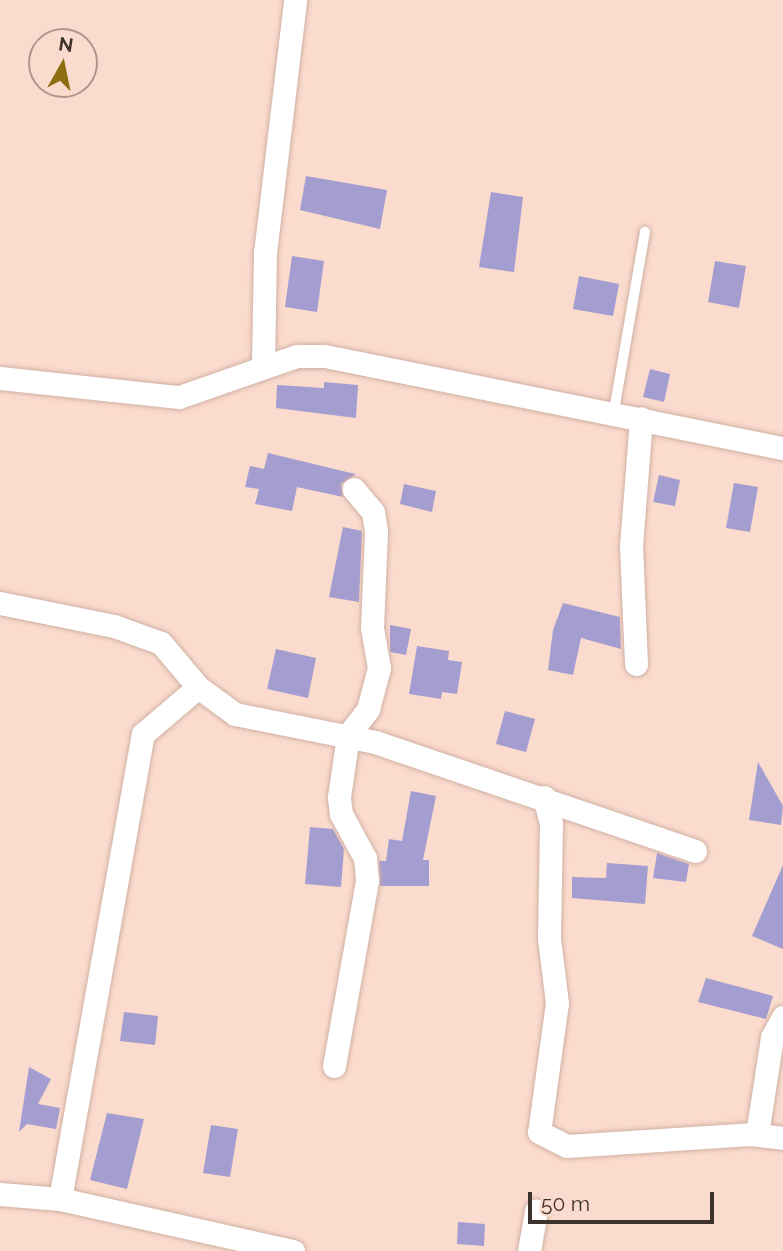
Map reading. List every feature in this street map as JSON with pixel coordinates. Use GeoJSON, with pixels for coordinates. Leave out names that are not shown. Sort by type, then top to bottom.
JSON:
{"type":"FeatureCollection","features":[{"type":"Feature","properties":{"kind":"street"},"geometry":{"type":"LineString","coordinates":[[263,366],[265,253],[295,0]]}},
{"type":"Feature","properties":{"kind":"street"},"geometry":{"type":"LineString","coordinates":[[0,378],[179,397],[297,356],[325,356],[614,411],[783,448]]}},
{"type":"Feature","properties":{"kind":"street"},"geometry":{"type":"LineString","coordinates":[[636,664],[631,546],[641,418]]}},
{"type":"Feature","properties":{"kind":"street"},"geometry":{"type":"LineString","coordinates":[[334,1066],[367,880],[365,858],[341,814],[339,797],[348,735],[368,709],[379,667],[372,628],[376,531],[373,512],[354,489]]}},
{"type":"Feature","properties":{"kind":"street"},"geometry":{"type":"LineString","coordinates":[[0,603],[114,626],[161,643],[198,687],[235,714],[348,735],[544,797],[695,851]]}},
{"type":"Feature","properties":{"kind":"street"},"geometry":{"type":"LineString","coordinates":[[61,1199],[143,734],[198,687]]}},
{"type":"Feature","properties":{"kind":"street"},"geometry":{"type":"LineString","coordinates":[[544,797],[551,824],[549,938],[557,1003],[539,1132],[567,1146],[757,1134],[783,1138]]}},
{"type":"Feature","properties":{"kind":"street"},"geometry":{"type":"LineString","coordinates":[[757,1134],[772,1037],[783,1017]]}},
{"type":"Feature","properties":{"kind":"street"},"geometry":{"type":"LineString","coordinates":[[0,1194],[61,1199],[293,1251]]}},
{"type":"Feature","properties":{"kind":"street"},"geometry":{"type":"LineString","coordinates":[[529,1251],[536,1211]]}},
{"type":"Feature","properties":{"kind":"lane"},"geometry":{"type":"LineString","coordinates":[[614,411],[645,232]]}},
{"type":"Feature","properties":{"kind":"building"},"geometry":{"type":"Polygon","coordinates":[[[306,176],[387,190],[380,229],[300,210],[306,176]]]}},
{"type":"Feature","properties":{"kind":"building"},"geometry":{"type":"Polygon","coordinates":[[[491,192],[523,197],[514,272],[479,267],[491,192]]]}},
{"type":"Feature","properties":{"kind":"building"},"geometry":{"type":"Polygon","coordinates":[[[292,256],[324,261],[317,312],[285,307],[292,256]]]}},
{"type":"Feature","properties":{"kind":"building"},"geometry":{"type":"Polygon","coordinates":[[[715,261],[746,266],[739,308],[708,302],[715,261]]]}},
{"type":"Feature","properties":{"kind":"building"},"geometry":{"type":"Polygon","coordinates":[[[579,276],[619,284],[613,316],[573,309],[579,276]]]}},
{"type":"Feature","properties":{"kind":"building"},"geometry":{"type":"Polygon","coordinates":[[[650,369],[670,374],[664,402],[643,397],[650,369]]]}},
{"type":"Feature","properties":{"kind":"building"},"geometry":{"type":"Polygon","coordinates":[[[324,382],[358,385],[356,418],[276,408],[277,385],[324,388],[324,382]]]}},
{"type":"Feature","properties":{"kind":"building"},"geometry":{"type":"Polygon","coordinates":[[[268,453],[355,475],[341,484],[343,497],[297,487],[292,511],[255,504],[259,489],[245,487],[250,466],[264,469],[268,453]]]}},
{"type":"Feature","properties":{"kind":"building"},"geometry":{"type":"Polygon","coordinates":[[[659,475],[680,480],[675,506],[653,502],[659,475]]]}},
{"type":"Feature","properties":{"kind":"building"},"geometry":{"type":"Polygon","coordinates":[[[734,483],[758,487],[750,532],[726,528],[734,483]]]}},
{"type":"Feature","properties":{"kind":"building"},"geometry":{"type":"Polygon","coordinates":[[[404,484],[436,491],[432,512],[400,504],[404,484]]]}},
{"type":"Feature","properties":{"kind":"building"},"geometry":{"type":"Polygon","coordinates":[[[343,527],[362,531],[359,602],[329,597],[343,527]]]}},
{"type":"Feature","properties":{"kind":"building"},"geometry":{"type":"Polygon","coordinates":[[[563,603],[620,617],[621,649],[581,638],[573,675],[548,670],[553,630],[563,603]]]}},
{"type":"Feature","properties":{"kind":"building"},"geometry":{"type":"Polygon","coordinates":[[[390,625],[411,629],[406,655],[390,652],[390,625]]]}},
{"type":"Feature","properties":{"kind":"building"},"geometry":{"type":"Polygon","coordinates":[[[417,646],[449,651],[448,660],[462,662],[457,694],[442,692],[441,699],[409,694],[417,646]]]}},
{"type":"Feature","properties":{"kind":"building"},"geometry":{"type":"Polygon","coordinates":[[[276,649],[316,658],[308,698],[267,689],[276,649]]]}},
{"type":"Feature","properties":{"kind":"building"},"geometry":{"type":"Polygon","coordinates":[[[505,711],[535,719],[526,752],[496,744],[505,711]]]}},
{"type":"Feature","properties":{"kind":"building"},"geometry":{"type":"Polygon","coordinates":[[[758,762],[783,806],[781,825],[749,820],[758,762]]]}},
{"type":"Feature","properties":{"kind":"building"},"geometry":{"type":"Polygon","coordinates":[[[411,791],[436,796],[423,860],[429,860],[429,886],[380,886],[379,861],[386,861],[389,839],[402,841],[411,791]]]}},
{"type":"Feature","properties":{"kind":"building"},"geometry":{"type":"Polygon","coordinates":[[[310,827],[333,829],[344,849],[341,887],[305,884],[310,827]]]}},
{"type":"Feature","properties":{"kind":"building"},"geometry":{"type":"Polygon","coordinates":[[[657,853],[689,864],[686,882],[653,878],[657,853]]]}},
{"type":"Feature","properties":{"kind":"building"},"geometry":{"type":"Polygon","coordinates":[[[607,863],[648,866],[645,904],[572,898],[572,877],[606,878],[607,863]]]}},
{"type":"Feature","properties":{"kind":"building"},"geometry":{"type":"Polygon","coordinates":[[[783,865],[783,949],[752,936],[783,865]]]}},
{"type":"Feature","properties":{"kind":"building"},"geometry":{"type":"Polygon","coordinates":[[[706,978],[773,996],[766,1019],[698,1002],[706,978]]]}},
{"type":"Feature","properties":{"kind":"building"},"geometry":{"type":"Polygon","coordinates":[[[124,1012],[158,1016],[155,1045],[120,1041],[124,1012]]]}},
{"type":"Feature","properties":{"kind":"building"},"geometry":{"type":"Polygon","coordinates":[[[29,1067],[51,1079],[38,1104],[60,1108],[56,1129],[27,1124],[19,1132],[29,1067]]]}},
{"type":"Feature","properties":{"kind":"building"},"geometry":{"type":"Polygon","coordinates":[[[107,1113],[144,1119],[127,1189],[90,1180],[107,1113]]]}},
{"type":"Feature","properties":{"kind":"building"},"geometry":{"type":"Polygon","coordinates":[[[211,1125],[238,1129],[230,1177],[203,1173],[211,1125]]]}},
{"type":"Feature","properties":{"kind":"building"},"geometry":{"type":"Polygon","coordinates":[[[458,1222],[485,1224],[484,1246],[457,1244],[458,1222]]]}}]}
